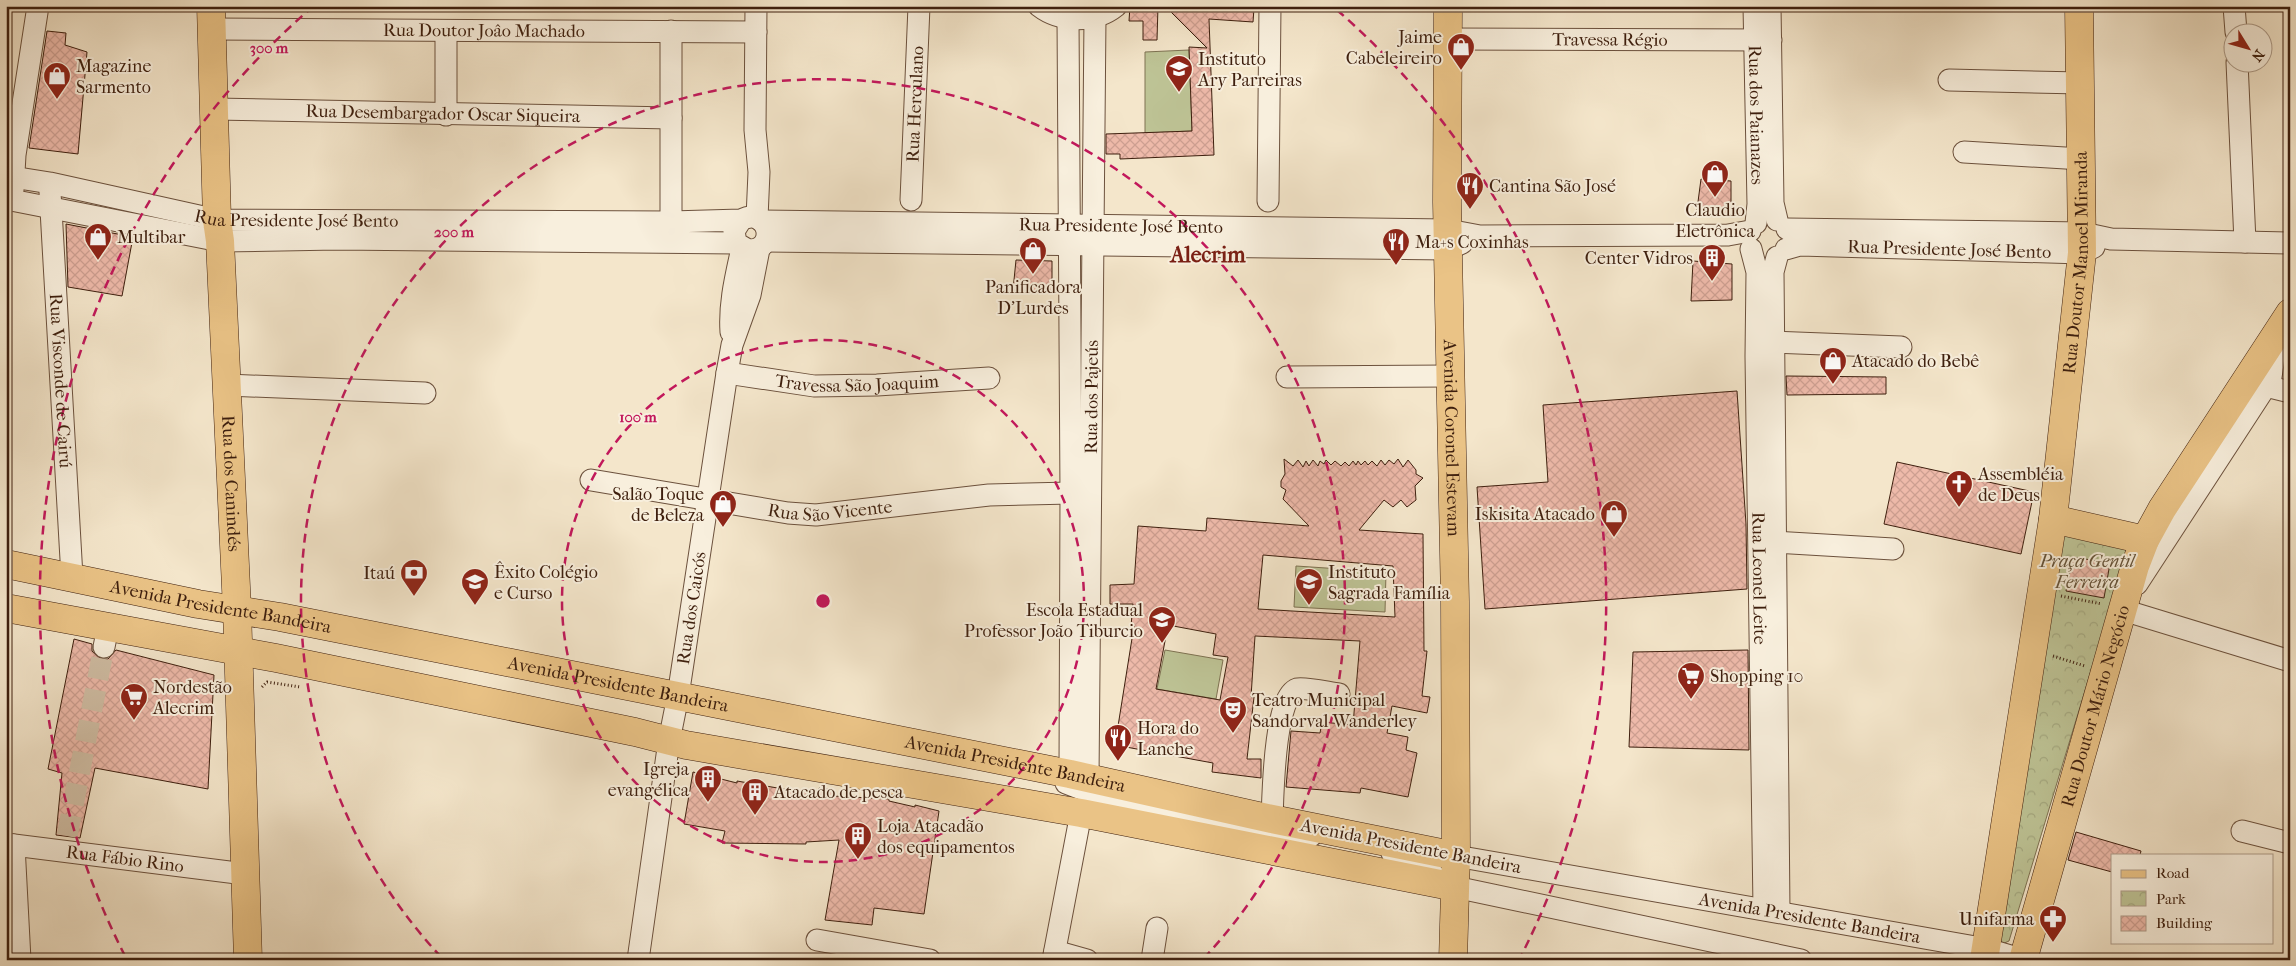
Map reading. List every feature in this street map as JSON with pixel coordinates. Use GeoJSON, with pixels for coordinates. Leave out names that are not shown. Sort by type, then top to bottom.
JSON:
{"type":"FeatureCollection","features":[{"type":"Feature","properties":{"kind":"main road","name":"Avenida Coronel Estevam"},"geometry":{"type":"LineString","coordinates":[[1448,6],[1449,376],[1455,592],[1456,856],[1448,885],[1454,960]]}},
{"type":"Feature","properties":{"kind":"main road","name":"Rua Doutor Manoel Miranda"},"geometry":{"type":"LineString","coordinates":[[2052,519],[2083,243],[2079,6]]}},
{"type":"Feature","properties":{"kind":"main road","name":"Rua dos Canindés"},"geometry":{"type":"LineString","coordinates":[[212,17],[219,230],[237,609],[248,960]]}},
{"type":"Feature","properties":{"kind":"main road","name":"Rua Doutor Mário Negócio"},"geometry":{"type":"LineString","coordinates":[[2023,960],[2119,605],[2145,540],[2180,480],[2283,324]]}},
{"type":"Feature","properties":{"kind":"main road"},"geometry":{"type":"LineString","coordinates":[[1985,954],[2052,519],[2145,540]]}},
{"type":"Feature","properties":{"kind":"main road","name":"Avenida Presidente Bandeira"},"geometry":{"type":"LineString","coordinates":[[6,564],[72,576],[198,604],[237,609],[1040,768],[1272,819],[1456,856]]}},
{"type":"Feature","properties":{"kind":"main road","name":"Avenida Presidente Bandeira"},"geometry":{"type":"LineString","coordinates":[[6,608],[106,637],[238,651],[635,732],[669,741],[1081,813],[1448,885]]}},
{"type":"Feature","properties":{"kind":"main road"},"geometry":{"type":"LineString","coordinates":[[483,701],[492,660]]}},
{"type":"Feature","properties":{"kind":"street"},"geometry":{"type":"LineString","coordinates":[[10,199],[10,177],[38,6]]}},
{"type":"Feature","properties":{"kind":"street","name":"Rua dos Caicós"},"geometry":{"type":"LineString","coordinates":[[638,960],[669,741],[678,696],[732,344],[730,315],[751,232],[759,172],[755,130],[756,6]]}},
{"type":"Feature","properties":{"kind":"street","name":"Rua Herculano"},"geometry":{"type":"LineString","coordinates":[[911,200],[919,6]]}},
{"type":"Feature","properties":{"kind":"street"},"geometry":{"type":"LineString","coordinates":[[1039,6],[1045,11],[1068,18],[1095,17],[1109,12],[1116,6]]}},
{"type":"Feature","properties":{"kind":"street"},"geometry":{"type":"LineString","coordinates":[[1268,201],[1270,6]]}},
{"type":"Feature","properties":{"kind":"street","name":"Rua dos Paianazes"},"geometry":{"type":"LineString","coordinates":[[1754,6],[1763,40],[1772,203],[1782,239]]}},
{"type":"Feature","properties":{"kind":"street","name":"Rua dos Paianazes"},"geometry":{"type":"LineString","coordinates":[[1751,236],[1758,204],[1763,40],[1770,6]]}},
{"type":"Feature","properties":{"kind":"street"},"geometry":{"type":"LineString","coordinates":[[2234,6],[2235,22]]}},
{"type":"Feature","properties":{"kind":"street","name":"Rua Doutor Joâo Machado"},"geometry":{"type":"LineString","coordinates":[[212,17],[446,31],[756,32]]}},
{"type":"Feature","properties":{"kind":"street","name":"Rua dos Pajeús"},"geometry":{"type":"LineString","coordinates":[[1079,776],[1093,234],[1095,17]]}},
{"type":"Feature","properties":{"kind":"street","name":"Rua dos Pajeús"},"geometry":{"type":"LineString","coordinates":[[1068,18],[1071,493],[1079,776]]}},
{"type":"Feature","properties":{"kind":"street"},"geometry":{"type":"LineString","coordinates":[[446,31],[446,115]]}},
{"type":"Feature","properties":{"kind":"street"},"geometry":{"type":"LineString","coordinates":[[671,31],[671,222]]}},
{"type":"Feature","properties":{"kind":"street","name":"Travessa Régio"},"geometry":{"type":"LineString","coordinates":[[1449,39],[1763,40]]}},
{"type":"Feature","properties":{"kind":"street"},"geometry":{"type":"LineString","coordinates":[[2237,72],[2245,242]]}},
{"type":"Feature","properties":{"kind":"street"},"geometry":{"type":"LineString","coordinates":[[1949,80],[2081,83]]}},
{"type":"Feature","properties":{"kind":"street","name":"Rua Desembargador Oscar Siqueira"},"geometry":{"type":"LineString","coordinates":[[214,109],[671,118]]}},
{"type":"Feature","properties":{"kind":"street"},"geometry":{"type":"LineString","coordinates":[[1964,152],[2082,159]]}},
{"type":"Feature","properties":{"kind":"street","name":"Rua Presidente José Bento"},"geometry":{"type":"LineString","coordinates":[[10,177],[50,183],[219,230]]}},
{"type":"Feature","properties":{"kind":"street","name":"Rua Visconde de Cairú"},"geometry":{"type":"LineString","coordinates":[[50,183],[72,576]]}},
{"type":"Feature","properties":{"kind":"street","name":"Rua Presidente José Bento"},"geometry":{"type":"LineString","coordinates":[[10,199],[219,230],[929,232],[1449,239],[1480,236],[1751,236],[1766,218],[1782,239],[2083,243],[2110,239],[2290,243]]}},
{"type":"Feature","properties":{"kind":"street","name":"Rua Presidente José Bento"},"geometry":{"type":"LineString","coordinates":[[598,232],[671,222],[751,232]]}},
{"type":"Feature","properties":{"kind":"street"},"geometry":{"type":"LineString","coordinates":[[1751,236],[1756,255],[1764,259],[1782,239]]}},
{"type":"Feature","properties":{"kind":"street","name":"Rua Leonel Leite"},"geometry":{"type":"LineString","coordinates":[[1751,236],[1757,272],[1765,462],[1772,910]]}},
{"type":"Feature","properties":{"kind":"street","name":"Rua Leonel Leite"},"geometry":{"type":"LineString","coordinates":[[1768,608],[1774,542],[1765,462],[1773,342],[1773,272],[1782,239]]}},
{"type":"Feature","properties":{"kind":"street"},"geometry":{"type":"LineString","coordinates":[[2283,324],[2266,386],[2119,605],[2290,661]]}},
{"type":"Feature","properties":{"kind":"street"},"geometry":{"type":"LineString","coordinates":[[1773,342],[1901,347]]}},
{"type":"Feature","properties":{"kind":"street","name":"Travessa São Joaquim"},"geometry":{"type":"LineString","coordinates":[[727,373],[814,386],[876,385],[989,378]]}},
{"type":"Feature","properties":{"kind":"street"},"geometry":{"type":"LineString","coordinates":[[1287,377],[1449,376]]}},
{"type":"Feature","properties":{"kind":"street"},"geometry":{"type":"LineString","coordinates":[[227,384],[424,393]]}},
{"type":"Feature","properties":{"kind":"street"},"geometry":{"type":"LineString","coordinates":[[2266,386],[2290,392]]}},
{"type":"Feature","properties":{"kind":"street","name":"Rua São Vicente"},"geometry":{"type":"LineString","coordinates":[[591,480],[788,514],[816,515],[989,495],[1071,493]]}},
{"type":"Feature","properties":{"kind":"street"},"geometry":{"type":"LineString","coordinates":[[1774,542],[1893,549]]}},
{"type":"Feature","properties":{"kind":"street"},"geometry":{"type":"LineString","coordinates":[[1040,768],[1058,780],[1102,797],[1167,813],[1246,829],[1272,819],[1274,765],[1284,706],[1289,694],[1298,689],[1339,694]]}},
{"type":"Feature","properties":{"kind":"street"},"geometry":{"type":"LineString","coordinates":[[1081,813],[1054,956],[1087,960]]}},
{"type":"Feature","properties":{"kind":"street"},"geometry":{"type":"LineString","coordinates":[[2242,831],[2290,843]]}},
{"type":"Feature","properties":{"kind":"street","name":"Rua Fábio Rino"},"geometry":{"type":"LineString","coordinates":[[10,845],[66,844],[245,874]]}},
{"type":"Feature","properties":{"kind":"street"},"geometry":{"type":"LineString","coordinates":[[10,845],[12,930],[20,960]]}},
{"type":"Feature","properties":{"kind":"street","name":"Avenida Presidente Bandeira"},"geometry":{"type":"LineString","coordinates":[[1456,856],[1772,910],[1985,954],[2023,960]]}},
{"type":"Feature","properties":{"kind":"street","name":"Avenida Presidente Bandeira"},"geometry":{"type":"LineString","coordinates":[[1448,885],[1801,960]]}},
{"type":"Feature","properties":{"kind":"street"},"geometry":{"type":"LineString","coordinates":[[1152,960],[1157,928]]}},
{"type":"Feature","properties":{"kind":"street"},"geometry":{"type":"LineString","coordinates":[[817,940],[930,960]]}},
{"type":"Feature","properties":{"kind":"path"},"geometry":{"type":"LineString","coordinates":[[2056,595],[2119,605]]}},
{"type":"Feature","properties":{"kind":"path"},"geometry":{"type":"LineString","coordinates":[[2045,654],[2088,667]]}},
{"type":"Feature","properties":{"kind":"path"},"geometry":{"type":"LineString","coordinates":[[263,696],[262,686],[267,682],[304,688]]}},
{"type":"Feature","properties":{"kind":"green space"},"geometry":{"type":"Polygon","coordinates":[[[1189,50],[1192,131],[1145,133],[1145,52],[1189,50]]]}},
{"type":"Feature","properties":{"kind":"green space","name":"Praça Gentil Ferreira"},"geometry":{"type":"Polygon","coordinates":[[[2059,527],[2134,547],[2110,608],[2009,941],[2002,944],[1992,941],[2059,527]]]}},
{"type":"Feature","properties":{"kind":"green space"},"geometry":{"type":"Polygon","coordinates":[[[1296,566],[1386,572],[1385,612],[1294,607],[1296,566]]]}},
{"type":"Feature","properties":{"kind":"green space"},"geometry":{"type":"Polygon","coordinates":[[[1165,650],[1223,660],[1216,699],[1157,689],[1165,650]]]}},
{"type":"Feature","properties":{"kind":"building"},"geometry":{"type":"Polygon","coordinates":[[[1130,6],[1158,6],[1157,40],[1143,40],[1143,21],[1129,21],[1130,6]]]}},
{"type":"Feature","properties":{"kind":"building"},"geometry":{"type":"Polygon","coordinates":[[[1165,6],[1254,8],[1253,22],[1209,19],[1214,155],[1120,159],[1120,154],[1106,154],[1106,134],[1192,131],[1189,47],[1207,48],[1165,6]]]}},
{"type":"Feature","properties":{"kind":"building","name":"Magazine Sarmento"},"geometry":{"type":"Polygon","coordinates":[[[47,31],[66,33],[65,45],[87,52],[78,154],[29,148],[47,31]]]}},
{"type":"Feature","properties":{"kind":"building","name":"Claudio Eletrônica"},"geometry":{"type":"Polygon","coordinates":[[[1701,179],[1731,181],[1731,215],[1696,217],[1701,179]]]}},
{"type":"Feature","properties":{"kind":"building","name":"Multibar"},"geometry":{"type":"Polygon","coordinates":[[[66,224],[133,237],[122,296],[68,287],[66,224]]]}},
{"type":"Feature","properties":{"kind":"building","name":"Panificadora D'Lurdes"},"geometry":{"type":"Polygon","coordinates":[[[1016,260],[1052,261],[1052,291],[1013,290],[1016,260]]]}},
{"type":"Feature","properties":{"kind":"building","name":"Center Vidros"},"geometry":{"type":"Polygon","coordinates":[[[1693,261],[1732,264],[1732,300],[1691,301],[1693,261]]]}},
{"type":"Feature","properties":{"kind":"building","name":"Atacado do Bebê"},"geometry":{"type":"Polygon","coordinates":[[[1786,376],[1886,377],[1886,394],[1787,395],[1786,376]]]}},
{"type":"Feature","properties":{"kind":"building","name":"Iskisita Atacado"},"geometry":{"type":"Polygon","coordinates":[[[1737,391],[1746,524],[1747,589],[1485,609],[1477,487],[1548,482],[1543,405],[1737,391]]]}},
{"type":"Feature","properties":{"kind":"building"},"geometry":{"type":"Polygon","coordinates":[[[1284,459],[1293,466],[1298,460],[1303,467],[1306,461],[1309,466],[1313,460],[1318,466],[1320,461],[1324,464],[1326,460],[1331,465],[1335,461],[1341,466],[1345,462],[1349,466],[1353,461],[1356,465],[1358,461],[1361,465],[1365,461],[1368,465],[1372,461],[1377,466],[1381,460],[1385,465],[1389,460],[1394,464],[1398,459],[1403,467],[1408,460],[1416,470],[1416,474],[1423,478],[1415,486],[1416,500],[1407,507],[1401,500],[1393,507],[1384,500],[1359,530],[1423,534],[1424,651],[1427,651],[1422,696],[1430,697],[1427,713],[1392,706],[1387,733],[1408,737],[1406,750],[1417,753],[1408,797],[1361,788],[1360,793],[1286,787],[1291,731],[1320,733],[1322,722],[1353,725],[1360,641],[1255,636],[1251,697],[1254,697],[1247,759],[1261,759],[1261,778],[1212,772],[1213,763],[1115,745],[1134,626],[1131,626],[1133,604],[1110,604],[1110,585],[1134,584],[1138,526],[1206,531],[1207,518],[1309,526],[1283,499],[1286,490],[1281,487],[1281,481],[1285,474],[1284,459]],[[1263,555],[1258,609],[1395,617],[1393,566],[1263,555]],[[1168,625],[1156,689],[1220,700],[1228,657],[1213,655],[1216,634],[1168,625]]]}},
{"type":"Feature","properties":{"kind":"building","name":"Assembléia de Deus"},"geometry":{"type":"Polygon","coordinates":[[[1897,462],[2034,492],[2021,554],[1884,524],[1897,462]]]}},
{"type":"Feature","properties":{"kind":"building"},"geometry":{"type":"Polygon","coordinates":[[[2073,557],[2110,563],[2104,598],[2066,591],[2073,557]]]}},
{"type":"Feature","properties":{"kind":"building","name":"Nordestão Alecrim"},"geometry":{"type":"Polygon","coordinates":[[[74,639],[92,644],[92,651],[101,659],[108,659],[116,650],[214,675],[208,789],[95,768],[80,838],[56,835],[62,773],[48,769],[74,639]]]}},
{"type":"Feature","properties":{"kind":"building","name":"Shopping 10"},"geometry":{"type":"Polygon","coordinates":[[[1748,650],[1749,750],[1629,747],[1633,652],[1748,650]]]}},
{"type":"Feature","properties":{"kind":"building"},"geometry":{"type":"Polygon","coordinates":[[[693,772],[737,783],[737,781],[789,790],[818,791],[819,788],[834,790],[833,796],[889,799],[889,801],[939,811],[924,914],[874,908],[872,925],[825,920],[839,840],[806,842],[806,844],[722,843],[725,831],[684,824],[693,772]]]}},
{"type":"Feature","properties":{"kind":"building"},"geometry":{"type":"Polygon","coordinates":[[[2076,832],[2141,851],[2140,854],[2111,854],[2111,872],[2068,860],[2076,832]]]}},
{"type":"Feature","properties":{"kind":"tunnel"},"geometry":{"type":"LineString","coordinates":[[67,836],[104,647]]}},
{"type":"Feature","properties":{"kind":"place","name":"Jaime Cabeleireiro"},"geometry":{"type":"Point","coordinates":[1461,71]}},
{"type":"Feature","properties":{"kind":"place","name":"Instituto Ary Parreiras"},"geometry":{"type":"Point","coordinates":[1179,93]}},
{"type":"Feature","properties":{"kind":"place","name":"Magazine Sarmento"},"geometry":{"type":"Point","coordinates":[57,100]}},
{"type":"Feature","properties":{"kind":"place","name":"Claudio Eletrônica"},"geometry":{"type":"Point","coordinates":[1715,198]}},
{"type":"Feature","properties":{"kind":"place","name":"Cantina São José"},"geometry":{"type":"Point","coordinates":[1470,210]}},
{"type":"Feature","properties":{"kind":"place","name":"Multibar"},"geometry":{"type":"Point","coordinates":[98,261]}},
{"type":"Feature","properties":{"kind":"place","name":"Ma+s Coxinhas"},"geometry":{"type":"Point","coordinates":[1396,266]}},
{"type":"Feature","properties":{"kind":"place","name":"Panificadora D'Lurdes"},"geometry":{"type":"Point","coordinates":[1033,275]}},
{"type":"Feature","properties":{"kind":"place","name":"Center Vidros"},"geometry":{"type":"Point","coordinates":[1712,282]}},
{"type":"Feature","properties":{"kind":"place","name":"Atacado do Bebê"},"geometry":{"type":"Point","coordinates":[1833,385]}},
{"type":"Feature","properties":{"kind":"place","name":"Assembléia de Deus"},"geometry":{"type":"Point","coordinates":[1959,508]}},
{"type":"Feature","properties":{"kind":"place","name":"Salão Toque de Beleza"},"geometry":{"type":"Point","coordinates":[723,528]}},
{"type":"Feature","properties":{"kind":"place","name":"Iskisita Atacado"},"geometry":{"type":"Point","coordinates":[1614,538]}},
{"type":"Feature","properties":{"kind":"place","name":"Itaú"},"geometry":{"type":"Point","coordinates":[414,597]}},
{"type":"Feature","properties":{"kind":"place","name":"Êxito Colégio e Curso"},"geometry":{"type":"Point","coordinates":[475,606]}},
{"type":"Feature","properties":{"kind":"place","name":"Instituto Sagrada Família"},"geometry":{"type":"Point","coordinates":[1309,606]}},
{"type":"Feature","properties":{"kind":"place","name":"Escola Estadual Professor João Tiburcio"},"geometry":{"type":"Point","coordinates":[1162,644]}},
{"type":"Feature","properties":{"kind":"place","name":"Shopping 10"},"geometry":{"type":"Point","coordinates":[1691,700]}},
{"type":"Feature","properties":{"kind":"place","name":"Nordestão Alecrim"},"geometry":{"type":"Point","coordinates":[134,721]}},
{"type":"Feature","properties":{"kind":"place","name":"Teatro Municipal Sandorval Wanderley"},"geometry":{"type":"Point","coordinates":[1233,734]}},
{"type":"Feature","properties":{"kind":"place","name":"Hora do Lanche"},"geometry":{"type":"Point","coordinates":[1118,762]}},
{"type":"Feature","properties":{"kind":"place","name":"Igreja evangélica"},"geometry":{"type":"Point","coordinates":[708,803]}},
{"type":"Feature","properties":{"kind":"place","name":"Atacado de pesca"},"geometry":{"type":"Point","coordinates":[755,816]}},
{"type":"Feature","properties":{"kind":"place","name":"Loja Atacadão dos equipamentos"},"geometry":{"type":"Point","coordinates":[858,860]}},
{"type":"Feature","properties":{"kind":"place","name":"Unifarma"},"geometry":{"type":"Point","coordinates":[2053,943]}},
{"type":"Feature","properties":{"kind":"district","name":"Alecrim"},"geometry":{"type":"Point","coordinates":[1208,254]}}]}
